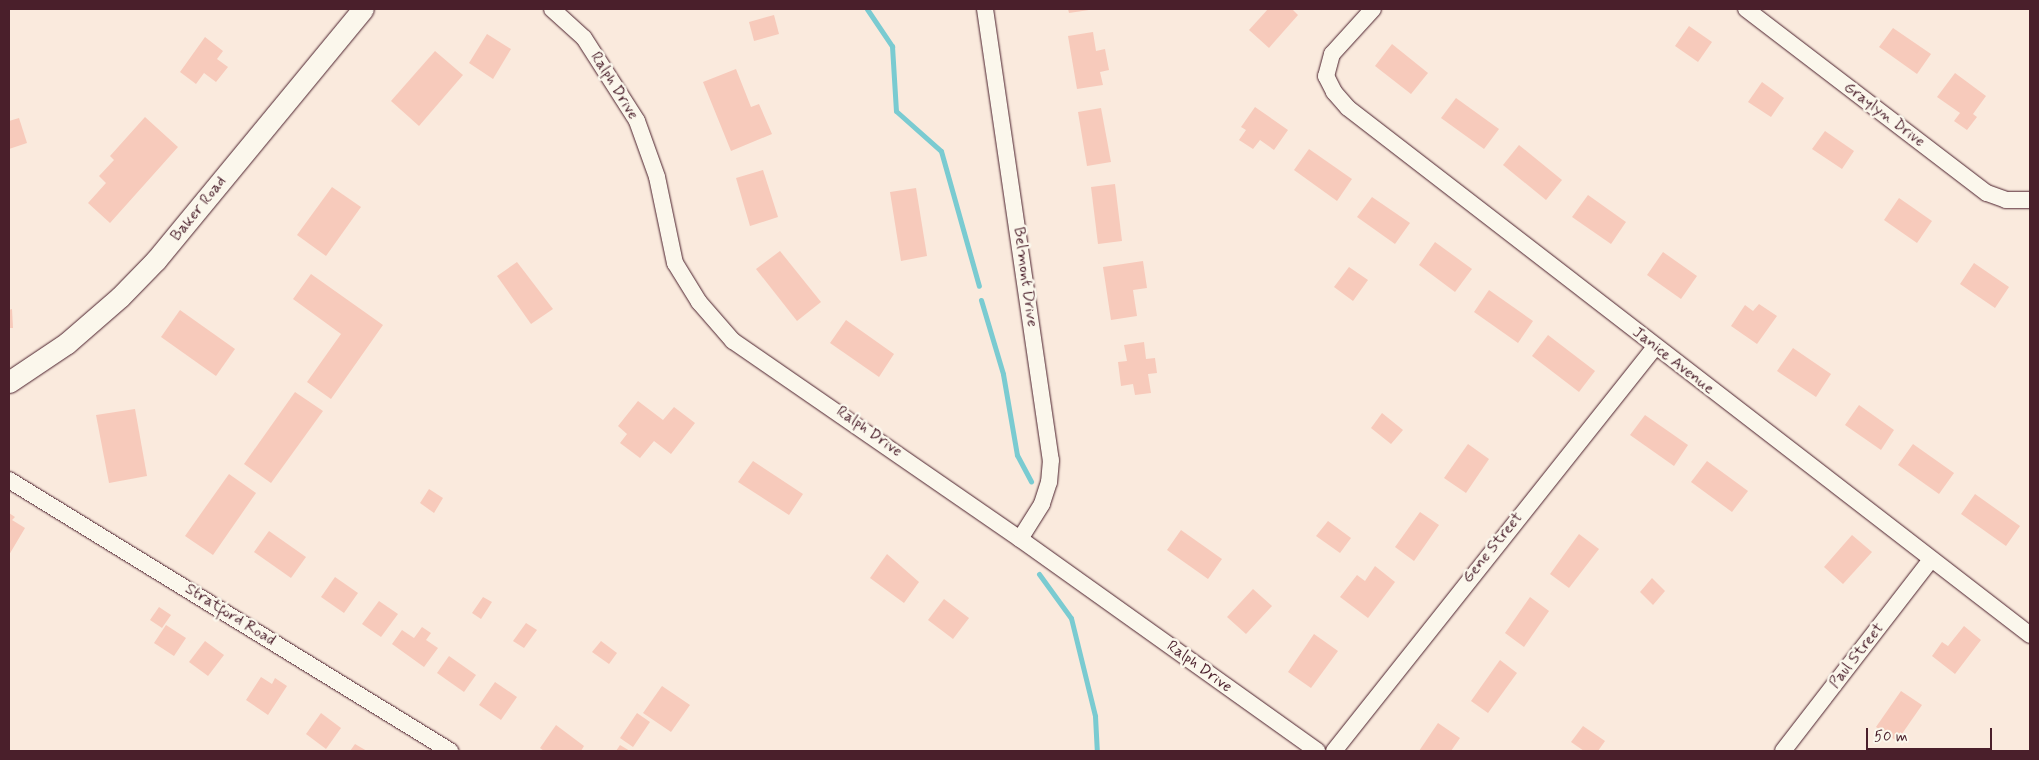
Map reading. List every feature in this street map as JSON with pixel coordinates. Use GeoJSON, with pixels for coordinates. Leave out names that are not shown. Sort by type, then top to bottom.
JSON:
{"type":"FeatureCollection","features":[{"type":"Feature","properties":{"kind":"street","name":"Baker Road"},"geometry":{"type":"LineString","coordinates":[[9,382],[67,343],[120,297],[156,260],[363,9]]}},
{"type":"Feature","properties":{"kind":"street","name":"Ralph Drive"},"geometry":{"type":"LineString","coordinates":[[552,9],[584,38],[638,121],[657,177],[676,263],[699,302],[734,341],[1020,539],[1317,751]]}},
{"type":"Feature","properties":{"kind":"street","name":"Belmont Drive"},"geometry":{"type":"LineString","coordinates":[[985,9],[1051,460],[1049,482],[1042,504],[1020,539]]}},
{"type":"Feature","properties":{"kind":"street","name":"Janice Avenue"},"geometry":{"type":"LineString","coordinates":[[1374,9],[1332,54],[1326,76],[1334,92],[1348,108],[1930,561],[2030,635]]}},
{"type":"Feature","properties":{"kind":"street","name":"Graylyn Drive"},"geometry":{"type":"LineString","coordinates":[[1746,9],[1987,193],[2006,200],[2030,200]]}},
{"type":"Feature","properties":{"kind":"street","name":"Gene Street"},"geometry":{"type":"LineString","coordinates":[[1334,751],[1655,346]]}},
{"type":"Feature","properties":{"kind":"street","name":"Stratford Road"},"geometry":{"type":"LineString","coordinates":[[9,480],[450,751]]}},
{"type":"Feature","properties":{"kind":"street","name":"Paul Street"},"geometry":{"type":"LineString","coordinates":[[1783,751],[1930,561]]}},
{"type":"Feature","properties":{"kind":"building"},"geometry":{"type":"Polygon","coordinates":[[[1068,9],[1089,9],[1089,10],[1069,13],[1068,9]]]}},
{"type":"Feature","properties":{"kind":"building"},"geometry":{"type":"Polygon","coordinates":[[[1268,9],[1292,9],[1298,15],[1269,48],[1249,30],[1268,9]]]}},
{"type":"Feature","properties":{"kind":"building"},"geometry":{"type":"Polygon","coordinates":[[[774,15],[779,34],[754,41],[749,22],[774,15]]]}},
{"type":"Feature","properties":{"kind":"building"},"geometry":{"type":"Polygon","coordinates":[[[1689,26],[1712,42],[1698,62],[1675,46],[1689,26]]]}},
{"type":"Feature","properties":{"kind":"building"},"geometry":{"type":"Polygon","coordinates":[[[1893,28],[1931,54],[1917,74],[1879,47],[1893,28]]]}},
{"type":"Feature","properties":{"kind":"building"},"geometry":{"type":"Polygon","coordinates":[[[1093,32],[1096,51],[1105,49],[1109,70],[1100,72],[1103,85],[1077,89],[1068,36],[1093,32]]]}},
{"type":"Feature","properties":{"kind":"building"},"geometry":{"type":"Polygon","coordinates":[[[487,34],[511,49],[493,79],[469,63],[487,34]]]}},
{"type":"Feature","properties":{"kind":"building"},"geometry":{"type":"Polygon","coordinates":[[[205,37],[223,51],[217,59],[228,67],[216,82],[204,73],[196,84],[180,72],[205,37]]]}},
{"type":"Feature","properties":{"kind":"building"},"geometry":{"type":"Polygon","coordinates":[[[1392,44],[1428,73],[1411,94],[1375,66],[1392,44]]]}},
{"type":"Feature","properties":{"kind":"building"},"geometry":{"type":"Polygon","coordinates":[[[435,51],[463,75],[419,126],[391,101],[435,51]]]}},
{"type":"Feature","properties":{"kind":"building"},"geometry":{"type":"Polygon","coordinates":[[[736,69],[751,107],[759,104],[772,134],[731,151],[703,82],[736,69]]]}},
{"type":"Feature","properties":{"kind":"building"},"geometry":{"type":"Polygon","coordinates":[[[1955,73],[1986,96],[1973,114],[1977,117],[1967,130],[1954,121],[1960,113],[1937,97],[1955,73]]]}},
{"type":"Feature","properties":{"kind":"building"},"geometry":{"type":"Polygon","coordinates":[[[1762,82],[1784,98],[1771,117],[1748,102],[1762,82]]]}},
{"type":"Feature","properties":{"kind":"building"},"geometry":{"type":"Polygon","coordinates":[[[1456,98],[1499,129],[1484,149],[1441,118],[1456,98]]]}},
{"type":"Feature","properties":{"kind":"building"},"geometry":{"type":"Polygon","coordinates":[[[1255,107],[1288,130],[1274,150],[1260,140],[1253,149],[1239,140],[1246,130],[1241,127],[1255,107]]]}},
{"type":"Feature","properties":{"kind":"building"},"geometry":{"type":"Polygon","coordinates":[[[1101,108],[1111,162],[1087,166],[1078,112],[1101,108]]]}},
{"type":"Feature","properties":{"kind":"building"},"geometry":{"type":"Polygon","coordinates":[[[145,117],[178,147],[110,223],[88,203],[106,183],[99,176],[114,160],[110,156],[145,117]]]}},
{"type":"Feature","properties":{"kind":"building"},"geometry":{"type":"Polygon","coordinates":[[[19,118],[27,143],[9,149],[9,121],[19,118]]]}},
{"type":"Feature","properties":{"kind":"building"},"geometry":{"type":"Polygon","coordinates":[[[1825,131],[1854,151],[1842,169],[1812,149],[1825,131]]]}},
{"type":"Feature","properties":{"kind":"building"},"geometry":{"type":"Polygon","coordinates":[[[1519,145],[1562,180],[1546,200],[1503,165],[1519,145]]]}},
{"type":"Feature","properties":{"kind":"building"},"geometry":{"type":"Polygon","coordinates":[[[1309,149],[1352,179],[1337,201],[1294,170],[1309,149]]]}},
{"type":"Feature","properties":{"kind":"building"},"geometry":{"type":"Polygon","coordinates":[[[763,170],[778,217],[750,226],[736,178],[763,170]]]}},
{"type":"Feature","properties":{"kind":"building"},"geometry":{"type":"Polygon","coordinates":[[[1115,184],[1122,241],[1098,244],[1091,187],[1115,184]]]}},
{"type":"Feature","properties":{"kind":"building"},"geometry":{"type":"Polygon","coordinates":[[[332,187],[361,207],[326,256],[297,235],[332,187]]]}},
{"type":"Feature","properties":{"kind":"building"},"geometry":{"type":"Polygon","coordinates":[[[916,188],[927,256],[901,261],[890,192],[916,188]]]}},
{"type":"Feature","properties":{"kind":"building"},"geometry":{"type":"Polygon","coordinates":[[[1588,195],[1626,222],[1611,244],[1572,217],[1588,195]]]}},
{"type":"Feature","properties":{"kind":"building"},"geometry":{"type":"Polygon","coordinates":[[[1372,197],[1410,223],[1395,244],[1357,217],[1372,197]]]}},
{"type":"Feature","properties":{"kind":"building"},"geometry":{"type":"Polygon","coordinates":[[[1899,198],[1932,221],[1917,243],[1884,220],[1899,198]]]}},
{"type":"Feature","properties":{"kind":"building"},"geometry":{"type":"Polygon","coordinates":[[[1435,242],[1472,269],[1455,292],[1419,265],[1435,242]]]}},
{"type":"Feature","properties":{"kind":"building"},"geometry":{"type":"Polygon","coordinates":[[[780,251],[821,302],[797,321],[756,269],[780,251]]]}},
{"type":"Feature","properties":{"kind":"building"},"geometry":{"type":"Polygon","coordinates":[[[1663,252],[1697,276],[1681,299],[1647,275],[1663,252]]]}},
{"type":"Feature","properties":{"kind":"building"},"geometry":{"type":"Polygon","coordinates":[[[1143,261],[1147,288],[1133,290],[1137,316],[1111,320],[1103,267],[1143,261]]]}},
{"type":"Feature","properties":{"kind":"building"},"geometry":{"type":"Polygon","coordinates":[[[517,262],[553,309],[531,324],[497,276],[517,262]]]}},
{"type":"Feature","properties":{"kind":"building"},"geometry":{"type":"Polygon","coordinates":[[[1974,263],[2009,287],[1995,308],[1960,284],[1974,263]]]}},
{"type":"Feature","properties":{"kind":"building"},"geometry":{"type":"Polygon","coordinates":[[[1349,267],[1368,280],[1353,301],[1334,287],[1349,267]]]}},
{"type":"Feature","properties":{"kind":"building"},"geometry":{"type":"Polygon","coordinates":[[[311,274],[383,325],[331,399],[307,382],[341,334],[293,299],[311,274]]]}},
{"type":"Feature","properties":{"kind":"building"},"geometry":{"type":"Polygon","coordinates":[[[1489,290],[1533,321],[1518,343],[1474,312],[1489,290]]]}},
{"type":"Feature","properties":{"kind":"building"},"geometry":{"type":"Polygon","coordinates":[[[1759,304],[1777,316],[1757,344],[1731,326],[1745,305],[1753,311],[1759,304]]]}},
{"type":"Feature","properties":{"kind":"building"},"geometry":{"type":"Polygon","coordinates":[[[12,309],[13,328],[9,328],[9,310],[12,309]]]}},
{"type":"Feature","properties":{"kind":"building"},"geometry":{"type":"Polygon","coordinates":[[[180,310],[235,349],[216,376],[161,337],[180,310]]]}},
{"type":"Feature","properties":{"kind":"building"},"geometry":{"type":"Polygon","coordinates":[[[846,320],[894,354],[879,377],[830,343],[846,320]]]}},
{"type":"Feature","properties":{"kind":"building"},"geometry":{"type":"Polygon","coordinates":[[[1548,335],[1595,371],[1579,392],[1532,356],[1548,335]]]}},
{"type":"Feature","properties":{"kind":"building"},"geometry":{"type":"Polygon","coordinates":[[[1144,342],[1146,359],[1155,358],[1157,373],[1148,374],[1151,393],[1135,395],[1133,384],[1121,386],[1118,362],[1127,361],[1124,345],[1144,342]]]}},
{"type":"Feature","properties":{"kind":"building"},"geometry":{"type":"Polygon","coordinates":[[[1793,348],[1831,374],[1816,397],[1777,371],[1793,348]]]}},
{"type":"Feature","properties":{"kind":"building"},"geometry":{"type":"Polygon","coordinates":[[[295,392],[323,411],[271,483],[244,464],[295,392]]]}},
{"type":"Feature","properties":{"kind":"building"},"geometry":{"type":"Polygon","coordinates":[[[638,401],[663,420],[674,407],[695,423],[671,454],[654,441],[640,458],[620,443],[627,434],[618,426],[638,401]]]}},
{"type":"Feature","properties":{"kind":"building"},"geometry":{"type":"Polygon","coordinates":[[[1859,405],[1894,430],[1881,450],[1845,425],[1859,405]]]}},
{"type":"Feature","properties":{"kind":"building"},"geometry":{"type":"Polygon","coordinates":[[[135,409],[147,476],[109,483],[96,415],[135,409]]]}},
{"type":"Feature","properties":{"kind":"building"},"geometry":{"type":"Polygon","coordinates":[[[1382,413],[1403,430],[1391,444],[1371,428],[1382,413]]]}},
{"type":"Feature","properties":{"kind":"building"},"geometry":{"type":"Polygon","coordinates":[[[1645,415],[1688,445],[1674,466],[1630,435],[1645,415]]]}},
{"type":"Feature","properties":{"kind":"building"},"geometry":{"type":"Polygon","coordinates":[[[1468,444],[1489,459],[1466,493],[1444,478],[1468,444]]]}},
{"type":"Feature","properties":{"kind":"building"},"geometry":{"type":"Polygon","coordinates":[[[1913,444],[1954,473],[1939,494],[1898,465],[1913,444]]]}},
{"type":"Feature","properties":{"kind":"building"},"geometry":{"type":"Polygon","coordinates":[[[753,461],[803,494],[789,515],[738,482],[753,461]]]}},
{"type":"Feature","properties":{"kind":"building"},"geometry":{"type":"Polygon","coordinates":[[[1707,461],[1748,491],[1732,512],[1691,482],[1707,461]]]}},
{"type":"Feature","properties":{"kind":"building"},"geometry":{"type":"Polygon","coordinates":[[[229,474],[256,493],[213,555],[185,536],[229,474]]]}},
{"type":"Feature","properties":{"kind":"building"},"geometry":{"type":"Polygon","coordinates":[[[429,489],[443,498],[434,513],[420,503],[429,489]]]}},
{"type":"Feature","properties":{"kind":"building"},"geometry":{"type":"Polygon","coordinates":[[[1975,494],[2020,526],[2006,546],[1961,514],[1975,494]]]}},
{"type":"Feature","properties":{"kind":"building"},"geometry":{"type":"Polygon","coordinates":[[[1420,512],[1439,525],[1414,561],[1395,547],[1420,512]]]}},
{"type":"Feature","properties":{"kind":"building"},"geometry":{"type":"Polygon","coordinates":[[[9,513],[15,517],[12,520],[25,528],[9,555],[9,513]]]}},
{"type":"Feature","properties":{"kind":"building"},"geometry":{"type":"Polygon","coordinates":[[[1328,521],[1351,538],[1340,553],[1316,536],[1328,521]]]}},
{"type":"Feature","properties":{"kind":"building"},"geometry":{"type":"Polygon","coordinates":[[[1181,530],[1222,559],[1208,579],[1167,550],[1181,530]]]}},
{"type":"Feature","properties":{"kind":"building"},"geometry":{"type":"Polygon","coordinates":[[[269,531],[306,557],[291,578],[254,552],[269,531]]]}},
{"type":"Feature","properties":{"kind":"building"},"geometry":{"type":"Polygon","coordinates":[[[1579,534],[1599,549],[1569,588],[1550,574],[1579,534]]]}},
{"type":"Feature","properties":{"kind":"building"},"geometry":{"type":"Polygon","coordinates":[[[1852,535],[1872,552],[1843,584],[1824,567],[1852,535]]]}},
{"type":"Feature","properties":{"kind":"building"},"geometry":{"type":"Polygon","coordinates":[[[887,554],[919,582],[904,603],[870,578],[887,554]]]}},
{"type":"Feature","properties":{"kind":"building"},"geometry":{"type":"Polygon","coordinates":[[[1375,566],[1395,582],[1368,618],[1340,597],[1357,575],[1365,581],[1375,566]]]}},
{"type":"Feature","properties":{"kind":"building"},"geometry":{"type":"Polygon","coordinates":[[[335,577],[358,593],[344,613],[321,597],[335,577]]]}},
{"type":"Feature","properties":{"kind":"building"},"geometry":{"type":"Polygon","coordinates":[[[1652,578],[1665,591],[1653,605],[1640,592],[1652,578]]]}},
{"type":"Feature","properties":{"kind":"building"},"geometry":{"type":"Polygon","coordinates":[[[1253,589],[1272,606],[1246,634],[1227,617],[1253,589]]]}},
{"type":"Feature","properties":{"kind":"building"},"geometry":{"type":"Polygon","coordinates":[[[483,597],[492,602],[481,619],[472,613],[483,597]]]}},
{"type":"Feature","properties":{"kind":"building"},"geometry":{"type":"Polygon","coordinates":[[[1530,597],[1549,611],[1524,647],[1505,633],[1530,597]]]}},
{"type":"Feature","properties":{"kind":"building"},"geometry":{"type":"Polygon","coordinates":[[[944,599],[969,618],[953,639],[928,620],[944,599]]]}},
{"type":"Feature","properties":{"kind":"building"},"geometry":{"type":"Polygon","coordinates":[[[379,601],[398,614],[381,637],[362,624],[379,601]]]}},
{"type":"Feature","properties":{"kind":"building"},"geometry":{"type":"Polygon","coordinates":[[[159,607],[171,615],[162,628],[150,620],[159,607]]]}},
{"type":"Feature","properties":{"kind":"building"},"geometry":{"type":"Polygon","coordinates":[[[526,623],[537,630],[524,648],[513,641],[526,623]]]}},
{"type":"Feature","properties":{"kind":"building"},"geometry":{"type":"Polygon","coordinates":[[[166,625],[186,638],[174,656],[154,643],[166,625]]]}},
{"type":"Feature","properties":{"kind":"building"},"geometry":{"type":"Polygon","coordinates":[[[1964,626],[1981,640],[1955,674],[1932,656],[1942,642],[1948,646],[1964,626]]]}},
{"type":"Feature","properties":{"kind":"building"},"geometry":{"type":"Polygon","coordinates":[[[422,627],[431,633],[426,640],[438,648],[424,667],[392,644],[402,630],[414,638],[422,627]]]}},
{"type":"Feature","properties":{"kind":"building"},"geometry":{"type":"Polygon","coordinates":[[[1314,634],[1338,651],[1311,688],[1288,672],[1314,634]]]}},
{"type":"Feature","properties":{"kind":"building"},"geometry":{"type":"Polygon","coordinates":[[[205,641],[224,655],[208,676],[189,662],[205,641]]]}},
{"type":"Feature","properties":{"kind":"building"},"geometry":{"type":"Polygon","coordinates":[[[601,641],[617,653],[609,664],[592,652],[601,641]]]}},
{"type":"Feature","properties":{"kind":"building"},"geometry":{"type":"Polygon","coordinates":[[[449,656],[476,675],[464,692],[437,673],[449,656]]]}},
{"type":"Feature","properties":{"kind":"building"},"geometry":{"type":"Polygon","coordinates":[[[1500,660],[1517,673],[1488,713],[1471,701],[1500,660]]]}},
{"type":"Feature","properties":{"kind":"building"},"geometry":{"type":"Polygon","coordinates":[[[261,677],[272,684],[275,678],[287,686],[268,715],[246,700],[261,677]]]}},
{"type":"Feature","properties":{"kind":"building"},"geometry":{"type":"Polygon","coordinates":[[[495,682],[517,697],[501,720],[479,705],[495,682]]]}},
{"type":"Feature","properties":{"kind":"building"},"geometry":{"type":"Polygon","coordinates":[[[662,686],[690,705],[671,732],[643,713],[662,686]]]}},
{"type":"Feature","properties":{"kind":"building"},"geometry":{"type":"Polygon","coordinates":[[[1901,691],[1922,705],[1897,741],[1876,727],[1901,691]]]}},
{"type":"Feature","properties":{"kind":"building"},"geometry":{"type":"Polygon","coordinates":[[[321,713],[341,728],[326,749],[306,734],[321,713]]]}},
{"type":"Feature","properties":{"kind":"building"},"geometry":{"type":"Polygon","coordinates":[[[637,713],[650,722],[633,747],[620,738],[637,713]]]}},
{"type":"Feature","properties":{"kind":"building"},"geometry":{"type":"Polygon","coordinates":[[[1438,723],[1460,738],[1451,751],[1419,751],[1438,723]]]}},
{"type":"Feature","properties":{"kind":"building"},"geometry":{"type":"Polygon","coordinates":[[[556,725],[584,746],[581,751],[544,751],[540,748],[556,725]]]}},
{"type":"Feature","properties":{"kind":"building"},"geometry":{"type":"Polygon","coordinates":[[[1583,726],[1605,741],[1598,751],[1584,751],[1571,742],[1583,726]]]}},
{"type":"Feature","properties":{"kind":"building"},"geometry":{"type":"Polygon","coordinates":[[[355,744],[367,751],[350,751],[355,744]]]}},
{"type":"Feature","properties":{"kind":"building"},"geometry":{"type":"Polygon","coordinates":[[[620,745],[630,751],[616,751],[620,745]]]}},
{"type":"Feature","properties":{"kind":"waterway"},"geometry":{"type":"LineString","coordinates":[[867,9],[892,46],[896,111],[941,151],[979,286]]}},
{"type":"Feature","properties":{"kind":"waterway"},"geometry":{"type":"LineString","coordinates":[[981,300],[1003,374],[1017,455],[1031,481]]}},
{"type":"Feature","properties":{"kind":"waterway"},"geometry":{"type":"LineString","coordinates":[[1039,574],[1071,618],[1095,716],[1097,751]]}}]}
